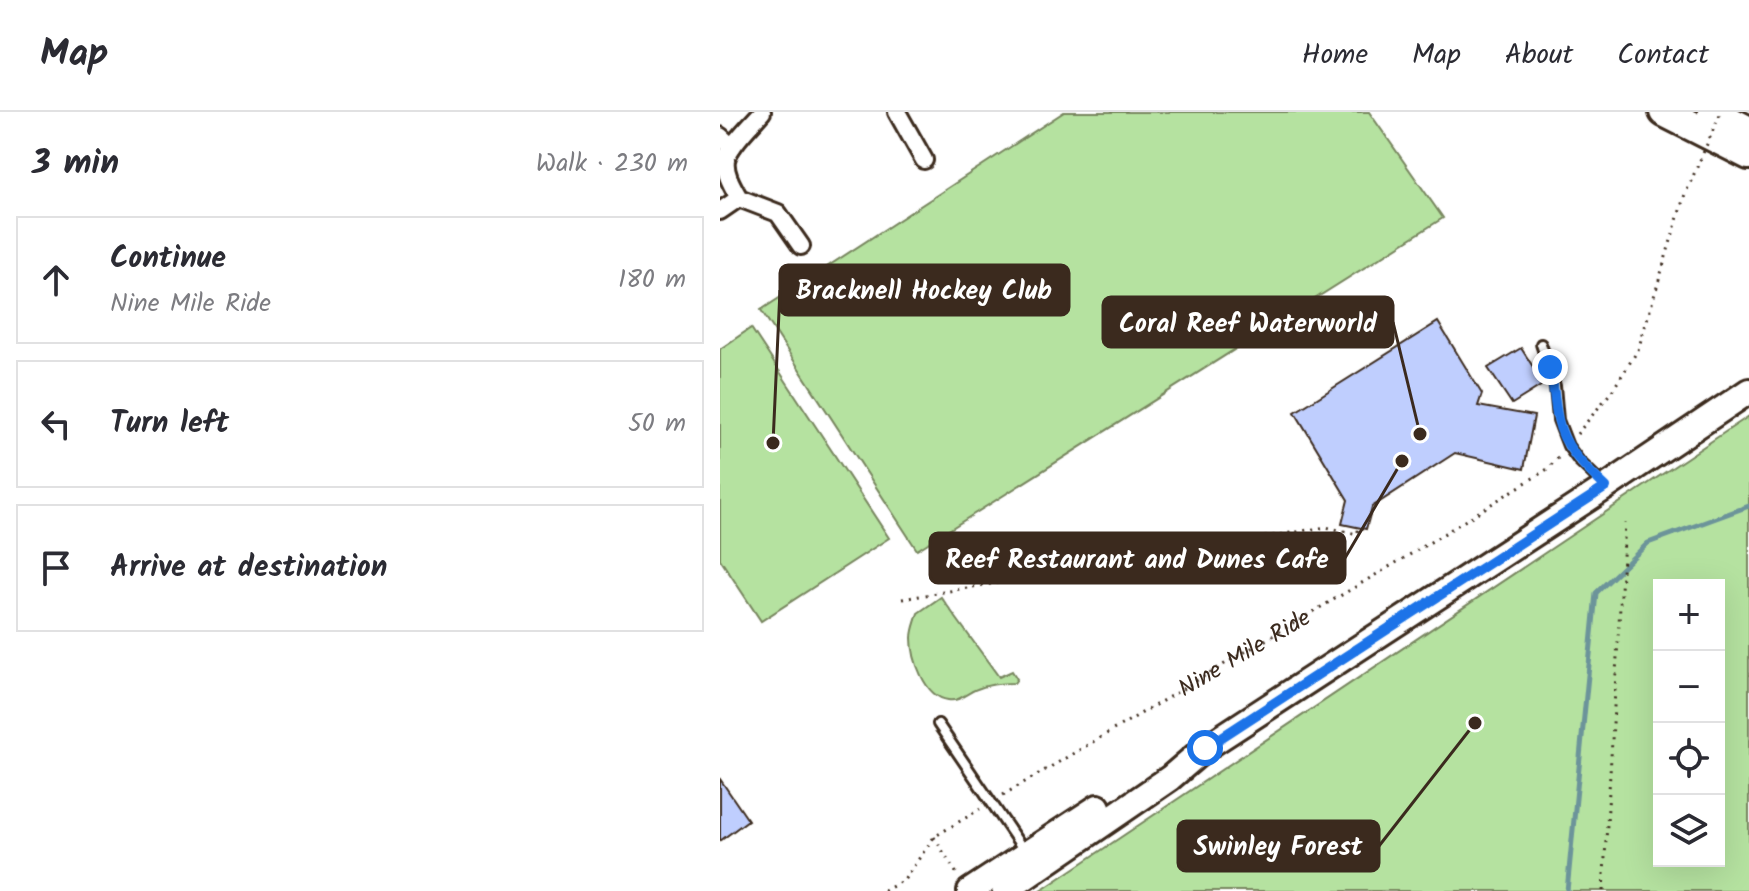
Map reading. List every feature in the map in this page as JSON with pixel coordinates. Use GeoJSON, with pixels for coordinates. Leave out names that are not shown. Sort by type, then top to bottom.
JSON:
{"type":"FeatureCollection","features":[{"type":"Feature","properties":{"kind":"highway"},"geometry":{"type":"LineString","coordinates":[[1664,112],[1749,155]]}},
{"type":"Feature","properties":{"kind":"highway"},"geometry":{"type":"LineString","coordinates":[[1712,112],[1749,131]]}},
{"type":"Feature","properties":{"kind":"highway"},"geometry":{"type":"LineString","coordinates":[[1739,112],[1749,116]]}},
{"type":"Feature","properties":{"kind":"main road"},"geometry":{"type":"LineString","coordinates":[[1005,891],[1032,862],[1161,766],[1205,748],[1749,391]]}},
{"type":"Feature","properties":{"kind":"main road"},"geometry":{"type":"LineString","coordinates":[[964,883],[1032,862]]}},
{"type":"Feature","properties":{"kind":"street"},"geometry":{"type":"LineString","coordinates":[[762,112],[726,141],[729,180],[739,198],[778,213],[801,246]]}},
{"type":"Feature","properties":{"kind":"street"},"geometry":{"type":"LineString","coordinates":[[897,112],[924,160]]}},
{"type":"Feature","properties":{"kind":"street"},"geometry":{"type":"LineString","coordinates":[[720,211],[739,198]]}},
{"type":"Feature","properties":{"kind":"lane"},"geometry":{"type":"LineString","coordinates":[[1541,344],[1555,386],[1558,420],[1568,446],[1606,487]]}},
{"type":"Feature","properties":{"kind":"lane"},"geometry":{"type":"LineString","coordinates":[[938,724],[1032,862]]}},
{"type":"Feature","properties":{"kind":"path"},"geometry":{"type":"LineString","coordinates":[[1576,436],[1612,391],[1638,350],[1684,197],[1721,112]]}},
{"type":"Feature","properties":{"kind":"path","name":"Nine Mile Ride"},"geometry":{"type":"LineString","coordinates":[[1006,793],[1416,551],[1546,470],[1561,456]]}},
{"type":"Feature","properties":{"kind":"path"},"geometry":{"type":"LineString","coordinates":[[1603,891],[1625,523]]}},
{"type":"Feature","properties":{"kind":"path"},"geometry":{"type":"LineString","coordinates":[[902,599],[1326,527],[1357,534],[1359,528]]}},
{"type":"Feature","properties":{"kind":"path"},"geometry":{"type":"LineString","coordinates":[[884,891],[904,880],[934,837],[977,811]]}},
{"type":"Feature","properties":{"kind":"path"},"geometry":{"type":"LineString","coordinates":[[934,837],[964,883]]}},
{"type":"Feature","properties":{"kind":"green space"},"geometry":{"type":"Polygon","coordinates":[[[1064,112],[1369,112],[1443,218],[917,550],[761,310],[1064,112]]]}},
{"type":"Feature","properties":{"kind":"green space"},"geometry":{"type":"Polygon","coordinates":[[[751,328],[889,538],[761,621],[720,559],[720,349],[751,328]]]}},
{"type":"Feature","properties":{"kind":"green space"},"geometry":{"type":"Polygon","coordinates":[[[1749,416],[1749,891],[1040,891],[1749,416]]]}},
{"type":"Feature","properties":{"kind":"green space"},"geometry":{"type":"Polygon","coordinates":[[[941,597],[999,677],[1012,671],[1017,679],[1014,683],[986,686],[952,700],[932,692],[917,666],[912,635],[918,613],[941,597]]]}},
{"type":"Feature","properties":{"kind":"building"},"geometry":{"type":"Polygon","coordinates":[[[1438,322],[1482,394],[1478,406],[1534,416],[1524,469],[1455,453],[1372,507],[1366,529],[1342,524],[1348,500],[1295,412],[1438,322]]]}},
{"type":"Feature","properties":{"kind":"building"},"geometry":{"type":"Polygon","coordinates":[[[1521,348],[1544,384],[1512,404],[1488,368],[1521,348]]]}},
{"type":"Feature","properties":{"kind":"building"},"geometry":{"type":"Polygon","coordinates":[[[720,779],[748,820],[720,841],[720,779]]]}},
{"type":"Feature","properties":{"kind":"waterway"},"geometry":{"type":"LineString","coordinates":[[1567,891],[1596,593],[1648,543],[1749,506]]}},
{"type":"Feature","properties":{"kind":"place","name":"Coral Reef Waterworld"},"geometry":{"type":"Point","coordinates":[1420,434]}},
{"type":"Feature","properties":{"kind":"place","name":"Bracknell Hockey Club"},"geometry":{"type":"Point","coordinates":[773,443]}},
{"type":"Feature","properties":{"kind":"place","name":"Reef Restaurant and Dunes Cafe"},"geometry":{"type":"Point","coordinates":[1402,461]}},
{"type":"Feature","properties":{"kind":"place","name":"Swinley Forest"},"geometry":{"type":"Point","coordinates":[1475,723]}},
{"type":"Feature","properties":{"kind":"route"},"geometry":{"type":"LineString","coordinates":[[1205,748],[1606,487],[1568,446],[1558,420],[1550,367]]}}]}
